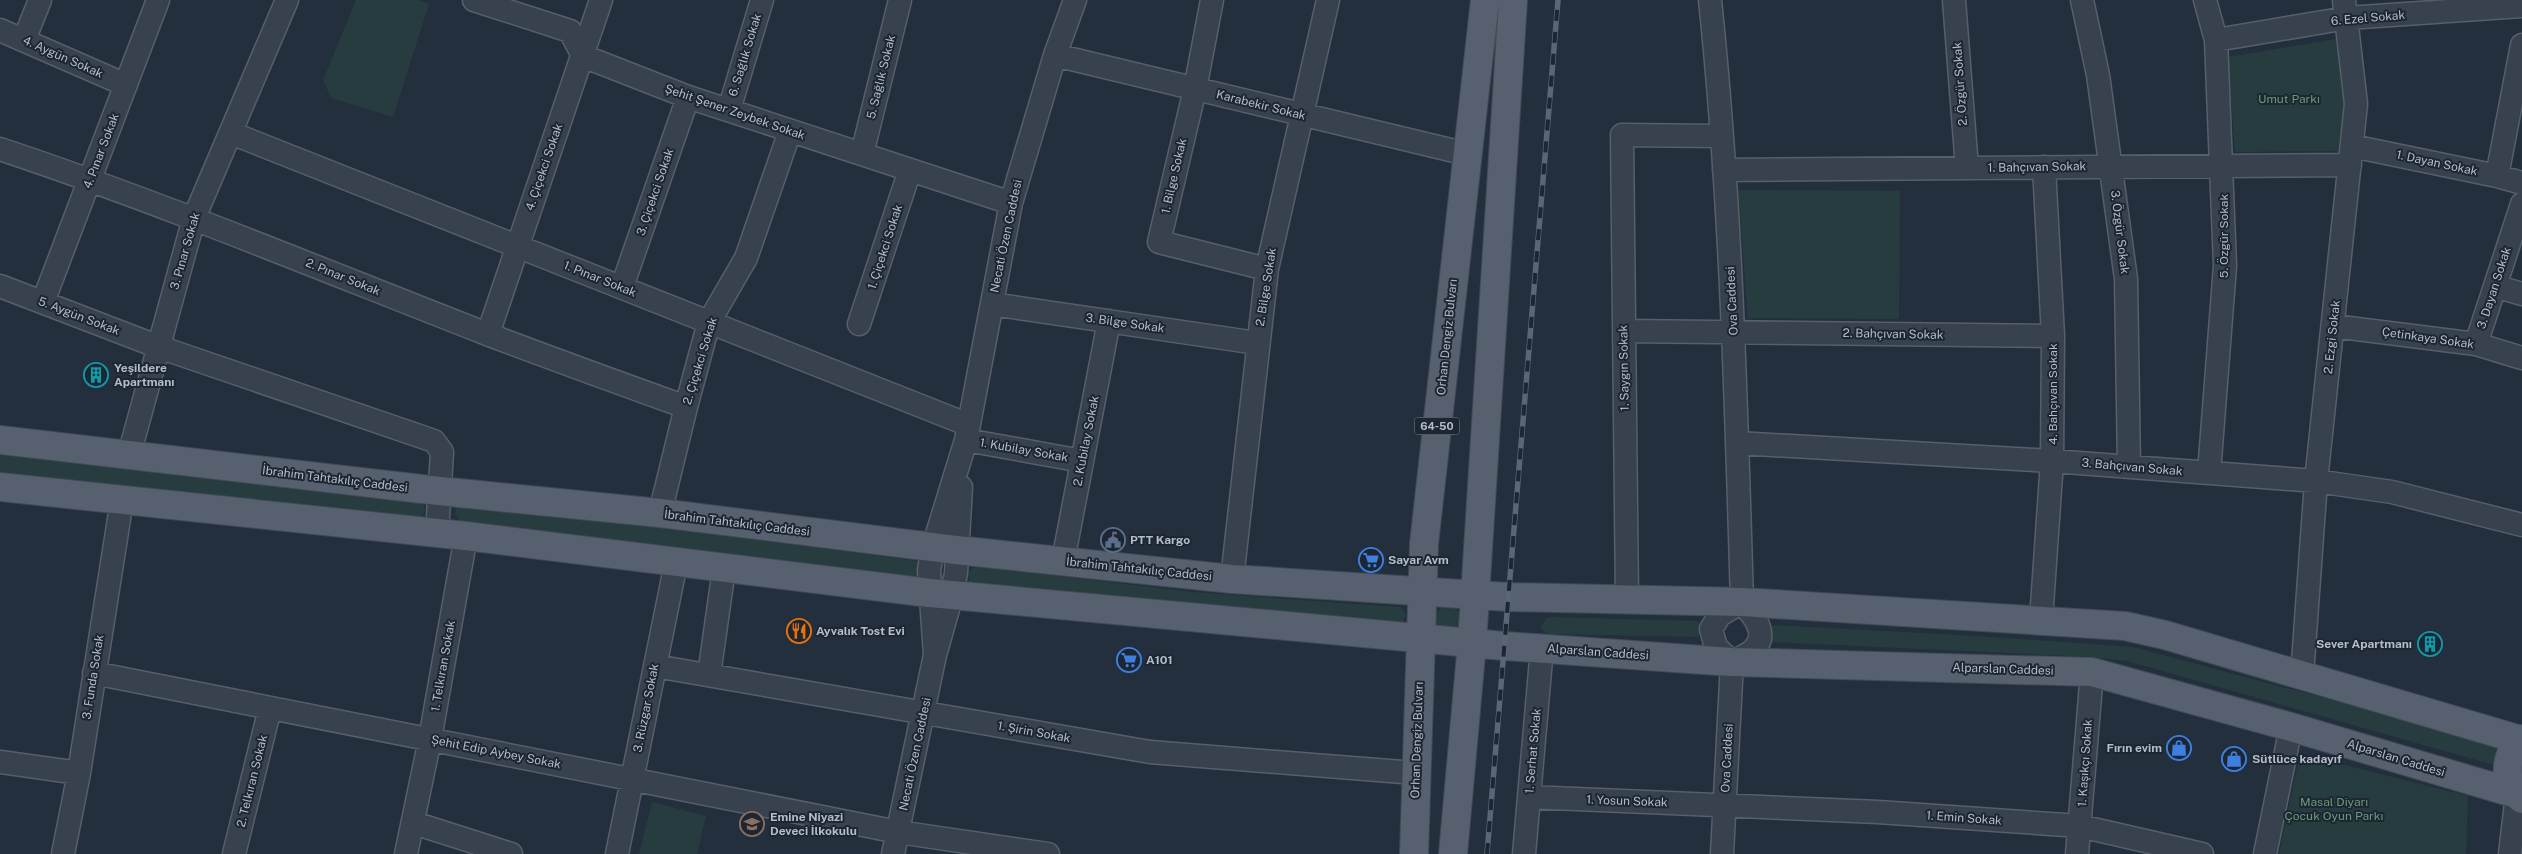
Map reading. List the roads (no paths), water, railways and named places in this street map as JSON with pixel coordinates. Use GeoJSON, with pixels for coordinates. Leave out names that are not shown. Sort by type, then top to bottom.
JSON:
{"type":"FeatureCollection","features":[{"type":"Feature","properties":{"kind":"main road","name":"Orhan Dengiz Bulvarı"},"geometry":{"type":"LineString","coordinates":[[1414,854],[1415,773],[1424,544],[1485,0]]}},
{"type":"Feature","properties":{"kind":"main road"},"geometry":{"type":"LineString","coordinates":[[1453,854],[1472,643],[1513,0]]}},
{"type":"Feature","properties":{"kind":"main road","name":"İbrahim Tahtakılıç Caddesi"},"geometry":{"type":"LineString","coordinates":[[0,440],[439,491],[660,513],[1063,562],[1232,579],[1475,594]]}},
{"type":"Feature","properties":{"kind":"main road"},"geometry":{"type":"LineString","coordinates":[[0,487],[466,536],[941,594],[1472,643]]}},
{"type":"Feature","properties":{"kind":"main road"},"geometry":{"type":"LineString","coordinates":[[1475,594],[1742,602],[2125,626],[2165,635],[2521,739],[2509,759],[2507,772],[2510,784],[2519,797]]}},
{"type":"Feature","properties":{"kind":"main road","name":"Alparslan Caddesi"},"geometry":{"type":"LineString","coordinates":[[1472,643],[1732,662],[2092,672],[2292,727],[2519,797]]}},
{"type":"Feature","properties":{"kind":"street"},"geometry":{"type":"LineString","coordinates":[[24,40],[40,0]]}},
{"type":"Feature","properties":{"kind":"street","name":"4. Pınar Sokak"},"geometry":{"type":"LineString","coordinates":[[43,302],[158,0]]}},
{"type":"Feature","properties":{"kind":"street","name":"3. Pınar Sokak"},"geometry":{"type":"LineString","coordinates":[[129,455],[194,218],[287,0]]}},
{"type":"Feature","properties":{"kind":"street"},"geometry":{"type":"LineString","coordinates":[[474,0],[498,4],[570,31],[583,56]]}},
{"type":"Feature","properties":{"kind":"street","name":"4. Çiçekci Sokak"},"geometry":{"type":"LineString","coordinates":[[488,334],[583,56],[600,0]]}},
{"type":"Feature","properties":{"kind":"street","name":"6. Sağlık Sokak"},"geometry":{"type":"LineString","coordinates":[[729,110],[762,0]]}},
{"type":"Feature","properties":{"kind":"street","name":"5. Sağlık Sokak"},"geometry":{"type":"LineString","coordinates":[[862,154],[900,0]]}},
{"type":"Feature","properties":{"kind":"street","name":"Necati Özen Caddesi"},"geometry":{"type":"LineString","coordinates":[[893,854],[935,655],[941,594],[929,570],[944,549],[1011,203],[1075,0]]}},
{"type":"Feature","properties":{"kind":"street","name":"1. Bilge Sokak"},"geometry":{"type":"LineString","coordinates":[[1212,0],[1195,89],[1159,242],[1267,269]]}},
{"type":"Feature","properties":{"kind":"street","name":"2. Bilge Sokak"},"geometry":{"type":"LineString","coordinates":[[1232,579],[1257,343],[1267,269],[1328,0]]}},
{"type":"Feature","properties":{"kind":"street","name":"2. Özgür Sokak"},"geometry":{"type":"LineString","coordinates":[[1954,0],[1967,168]]}},
{"type":"Feature","properties":{"kind":"street","name":"3. Özgür Sokak"},"geometry":{"type":"LineString","coordinates":[[2082,0],[2098,75],[2126,279],[2128,467]]}},
{"type":"Feature","properties":{"kind":"street","name":"5. Özgür Sokak"},"geometry":{"type":"LineString","coordinates":[[2205,0],[2216,40],[2226,266],[2209,473]]}},
{"type":"Feature","properties":{"kind":"street","name":"Ova Caddesi"},"geometry":{"type":"LineString","coordinates":[[1715,1],[1733,331],[1742,602]]}},
{"type":"Feature","properties":{"kind":"street","name":"6. Ezel Sokak"},"geometry":{"type":"LineString","coordinates":[[2216,40],[2345,9],[2522,6]]}},
{"type":"Feature","properties":{"kind":"street","name":"2. Ezgi Sokak"},"geometry":{"type":"LineString","coordinates":[[2302,676],[2316,481],[2356,104],[2345,9]]}},
{"type":"Feature","properties":{"kind":"street","name":"4. Aygün Sokak"},"geometry":{"type":"LineString","coordinates":[[0,30],[126,85]]}},
{"type":"Feature","properties":{"kind":"street"},"geometry":{"type":"LineString","coordinates":[[2497,176],[2522,45]]}},
{"type":"Feature","properties":{"kind":"street","name":"Şehit Şener Zeybek Sokak"},"geometry":{"type":"LineString","coordinates":[[583,56],[688,97],[1011,203]]}},
{"type":"Feature","properties":{"kind":"street","name":"Karabekir Sokak"},"geometry":{"type":"LineString","coordinates":[[1056,56],[1467,154]]}},
{"type":"Feature","properties":{"kind":"street","name":"3. Çiçekci Sokak"},"geometry":{"type":"LineString","coordinates":[[622,288],[688,97]]}},
{"type":"Feature","properties":{"kind":"street","name":"2. Çiçekci Sokak"},"geometry":{"type":"LineString","coordinates":[[660,513],[709,322],[746,258],[790,131]]}},
{"type":"Feature","properties":{"kind":"street","name":"1. Pınar Sokak"},"geometry":{"type":"LineString","coordinates":[[231,132],[709,322],[966,438]]}},
{"type":"Feature","properties":{"kind":"street","name":"1. Saygın Sokak"},"geometry":{"type":"LineString","coordinates":[[1627,600],[1622,135],[1721,136]]}},
{"type":"Feature","properties":{"kind":"street","name":"2. Pınar Sokak"},"geometry":{"type":"LineString","coordinates":[[0,149],[90,179],[194,218],[488,334],[686,407]]}},
{"type":"Feature","properties":{"kind":"street","name":"1. Bahçıvan Sokak"},"geometry":{"type":"LineString","coordinates":[[1724,170],[2223,166],[2351,155]]}},
{"type":"Feature","properties":{"kind":"street","name":"1. Dayan Sokak"},"geometry":{"type":"LineString","coordinates":[[2351,155],[2497,176],[2522,183]]}},
{"type":"Feature","properties":{"kind":"street","name":"4. Bahçıvan Sokak"},"geometry":{"type":"LineString","coordinates":[[2041,620],[2052,461],[2053,336],[2044,167]]}},
{"type":"Feature","properties":{"kind":"street","name":"1. Çiçekci Sokak"},"geometry":{"type":"LineString","coordinates":[[859,324],[910,170]]}},
{"type":"Feature","properties":{"kind":"street","name":"3. Dayan Sokak"},"geometry":{"type":"LineString","coordinates":[[2476,344],[2522,204]]}},
{"type":"Feature","properties":{"kind":"street","name":"5. Aygün Sokak"},"geometry":{"type":"LineString","coordinates":[[0,286],[158,347],[434,441],[442,452],[437,533]]}},
{"type":"Feature","properties":{"kind":"street"},"geometry":{"type":"LineString","coordinates":[[2495,286],[2522,294]]}},
{"type":"Feature","properties":{"kind":"street","name":"3. Bilge Sokak"},"geometry":{"type":"LineString","coordinates":[[992,304],[1257,343]]}},
{"type":"Feature","properties":{"kind":"street","name":"2. Kubilay Sokak"},"geometry":{"type":"LineString","coordinates":[[1063,562],[1109,321]]}},
{"type":"Feature","properties":{"kind":"street","name":"Çetinkaya Sokak"},"geometry":{"type":"LineString","coordinates":[[2333,326],[2476,344],[2522,358]]}},
{"type":"Feature","properties":{"kind":"street","name":"2. Bahçıvan Sokak"},"geometry":{"type":"LineString","coordinates":[[1624,331],[2053,336]]}},
{"type":"Feature","properties":{"kind":"street","name":"1. Kubilay Sokak"},"geometry":{"type":"LineString","coordinates":[[966,438],[1082,461]]}},
{"type":"Feature","properties":{"kind":"street","name":"3. Bahçıvan Sokak"},"geometry":{"type":"LineString","coordinates":[[1737,443],[2052,461],[2316,481],[2392,492],[2522,525]]}},
{"type":"Feature","properties":{"kind":"street","name":"3. Funda Sokak"},"geometry":{"type":"LineString","coordinates":[[63,854],[79,773],[122,500]]}},
{"type":"Feature","properties":{"kind":"street","name":"1. Telkıran Sokak"},"geometry":{"type":"LineString","coordinates":[[406,854],[430,740],[466,536]]}},
{"type":"Feature","properties":{"kind":"street","name":"3. Rüzgar Sokak"},"geometry":{"type":"LineString","coordinates":[[617,854],[676,563]]}},
{"type":"Feature","properties":{"kind":"street"},"geometry":{"type":"LineString","coordinates":[[709,675],[724,568]]}},
{"type":"Feature","properties":{"kind":"street"},"geometry":{"type":"LineString","coordinates":[[1742,602],[1756,618],[1761,633],[1754,649],[1732,662],[1716,647],[1711,629],[1720,615],[1742,602]]}},
{"type":"Feature","properties":{"kind":"street","name":"1. Serhat Sokak"},"geometry":{"type":"LineString","coordinates":[[1524,854],[1542,648]]}},
{"type":"Feature","properties":{"kind":"street","name":"Ova Caddesi"},"geometry":{"type":"LineString","coordinates":[[1722,854],[1732,662]]}},
{"type":"Feature","properties":{"kind":"street","name":"1. Şirin Sokak"},"geometry":{"type":"LineString","coordinates":[[655,666],[1150,752],[1415,773]]}},
{"type":"Feature","properties":{"kind":"street","name":"1. Kaşıkçı Sokak"},"geometry":{"type":"LineString","coordinates":[[2077,854],[2092,672]]}},
{"type":"Feature","properties":{"kind":"street","name":"Şehit Edip Aybey Sokak"},"geometry":{"type":"LineString","coordinates":[[94,673],[898,832],[1048,854]]}},
{"type":"Feature","properties":{"kind":"street","name":"2. Telkıran Sokak"},"geometry":{"type":"LineString","coordinates":[[234,854],[270,708]]}},
{"type":"Feature","properties":{"kind":"street"},"geometry":{"type":"LineString","coordinates":[[2266,854],[2292,727]]}},
{"type":"Feature","properties":{"kind":"street"},"geometry":{"type":"LineString","coordinates":[[0,762],[79,773]]}},
{"type":"Feature","properties":{"kind":"street","name":"1. Yosun Sokak"},"geometry":{"type":"LineString","coordinates":[[1529,797],[1724,804]]}},
{"type":"Feature","properties":{"kind":"street"},"geometry":{"type":"LineString","coordinates":[[2510,854],[2519,797]]}},
{"type":"Feature","properties":{"kind":"street","name":"1. Emin Sokak"},"geometry":{"type":"LineString","coordinates":[[1724,804],[1878,812],[2080,826],[2202,854]]}},
{"type":"Feature","properties":{"kind":"street"},"geometry":{"type":"LineString","coordinates":[[414,823],[511,854]]}},
{"type":"Feature","properties":{"kind":"railway"},"geometry":{"type":"LineString","coordinates":[[1487,854],[1558,0]]}},
{"type":"Feature","properties":{"kind":"place","name":"Yeşildere Apartmanı"},"geometry":{"type":"Point","coordinates":[96,375]}},
{"type":"Feature","properties":{"kind":"place","name":"PTT Kargo"},"geometry":{"type":"Point","coordinates":[1113,540]}},
{"type":"Feature","properties":{"kind":"place","name":"Sayar Avm"},"geometry":{"type":"Point","coordinates":[1371,560]}},
{"type":"Feature","properties":{"kind":"place","name":"Ayvalık Tost Evi"},"geometry":{"type":"Point","coordinates":[799,631]}},
{"type":"Feature","properties":{"kind":"place","name":"Sever Apartmanı"},"geometry":{"type":"Point","coordinates":[2430,644]}},
{"type":"Feature","properties":{"kind":"place","name":"A101"},"geometry":{"type":"Point","coordinates":[1129,660]}},
{"type":"Feature","properties":{"kind":"place","name":"Fırın evim"},"geometry":{"type":"Point","coordinates":[2179,748]}},
{"type":"Feature","properties":{"kind":"place","name":"Sütlüce kadayıf"},"geometry":{"type":"Point","coordinates":[2234,759]}},
{"type":"Feature","properties":{"kind":"place","name":"Emine Niyazi Deveci İlkokulu"},"geometry":{"type":"Point","coordinates":[752,824]}},
{"type":"Feature","properties":{"kind":"park label","name":"Umut Parkı"},"geometry":{"type":"Point","coordinates":[2289,99]}},
{"type":"Feature","properties":{"kind":"park label","name":"Masal Diyarı Çocuk Oyun Parkı"},"geometry":{"type":"Point","coordinates":[2334,809]}}]}
